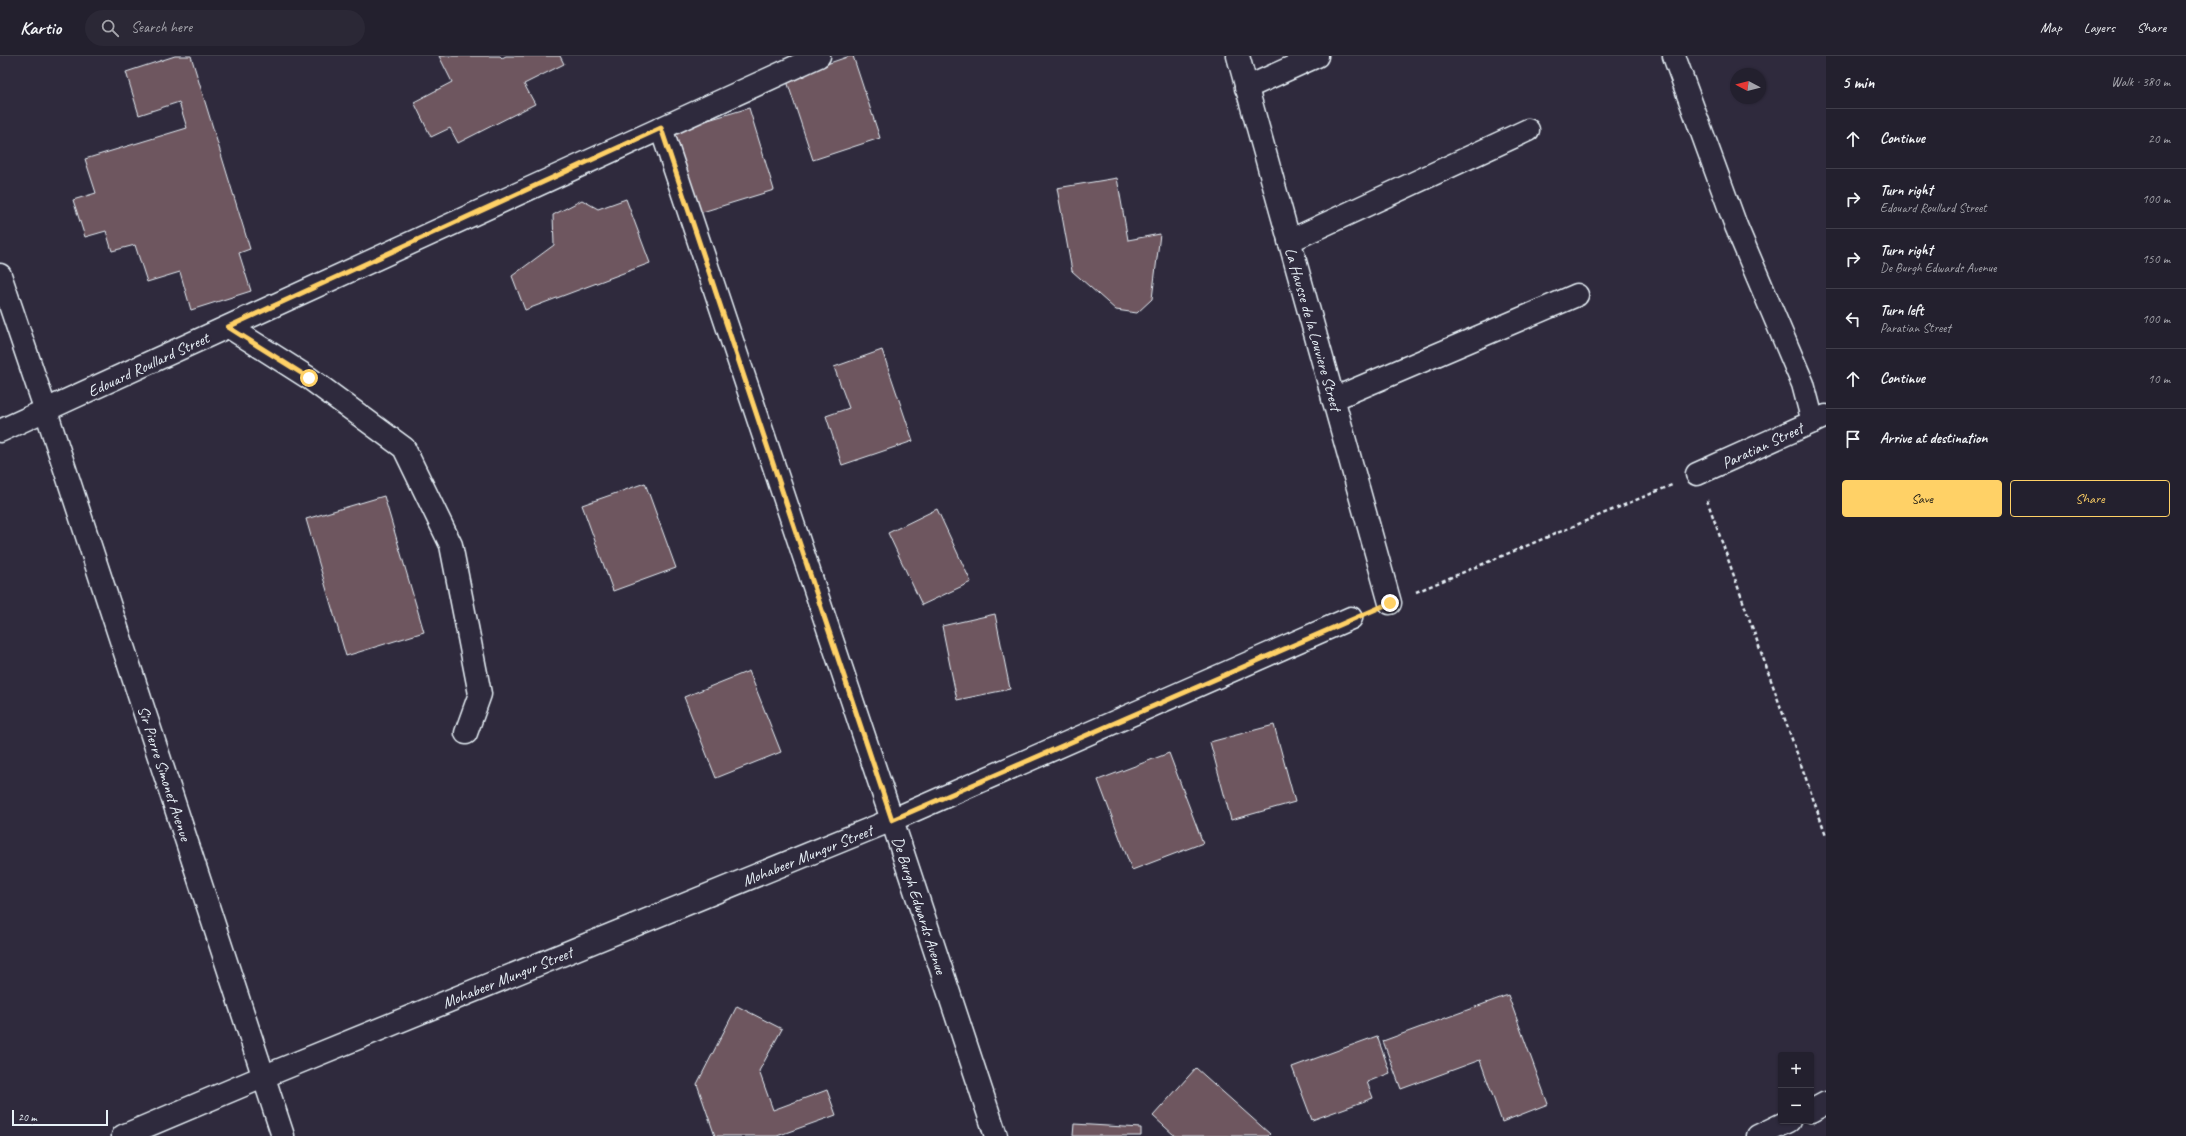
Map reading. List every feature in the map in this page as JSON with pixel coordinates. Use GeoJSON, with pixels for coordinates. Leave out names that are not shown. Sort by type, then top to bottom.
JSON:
{"type":"FeatureCollection","features":[{"type":"Feature","properties":{"kind":"street","name":"Edouard Roullard Street"},"geometry":{"type":"LineString","coordinates":[[0,431],[819,56]]}},
{"type":"Feature","properties":{"kind":"street","name":"La Hausse de la Louviere Street"},"geometry":{"type":"LineString","coordinates":[[1238,56],[1390,603]]}},
{"type":"Feature","properties":{"kind":"street"},"geometry":{"type":"LineString","coordinates":[[1246,88],[1317,56]]}},
{"type":"Feature","properties":{"kind":"street"},"geometry":{"type":"LineString","coordinates":[[1674,56],[1736,226],[1819,419]]}},
{"type":"Feature","properties":{"kind":"street","name":"De Burgh Edwards Avenue"},"geometry":{"type":"LineString","coordinates":[[661,128],[996,1136]]}},
{"type":"Feature","properties":{"kind":"street"},"geometry":{"type":"LineString","coordinates":[[1289,241],[1528,130]]}},
{"type":"Feature","properties":{"kind":"street","name":"Sir Pierre Simonet Avenue"},"geometry":{"type":"LineString","coordinates":[[0,275],[46,410],[265,1076],[283,1136]]}},
{"type":"Feature","properties":{"kind":"street"},"geometry":{"type":"LineString","coordinates":[[1333,399],[1577,295]]}},
{"type":"Feature","properties":{"kind":"street"},"geometry":{"type":"LineString","coordinates":[[228,327],[309,378],[404,448],[451,545],[480,694],[466,734]]}},
{"type":"Feature","properties":{"kind":"street","name":"Paratian Street"},"geometry":{"type":"LineString","coordinates":[[1697,474],[1819,419]]}},
{"type":"Feature","properties":{"kind":"street"},"geometry":{"type":"LineString","coordinates":[[892,820],[1351,618]]}},
{"type":"Feature","properties":{"kind":"street","name":"Mohabeer Mungur Street"},"geometry":{"type":"LineString","coordinates":[[123,1136],[265,1076],[892,820]]}},
{"type":"Feature","properties":{"kind":"street"},"geometry":{"type":"LineString","coordinates":[[1814,1109],[1826,1103]]}},
{"type":"Feature","properties":{"kind":"street"},"geometry":{"type":"LineString","coordinates":[[1758,1136],[1783,1124]]}},
{"type":"Feature","properties":{"kind":"path"},"geometry":{"type":"LineString","coordinates":[[1390,603],[1697,474],[1826,835]]}},
{"type":"Feature","properties":{"kind":"building"},"geometry":{"type":"Polygon","coordinates":[[[175,56],[191,56],[250,249],[239,253],[251,291],[191,310],[180,272],[147,282],[135,245],[112,251],[106,231],[85,237],[73,200],[96,193],[85,159],[187,128],[179,102],[139,115],[126,72],[175,56]]]}},
{"type":"Feature","properties":{"kind":"building"},"geometry":{"type":"Polygon","coordinates":[[[439,56],[500,56],[502,58],[506,56],[560,56],[564,64],[524,84],[535,104],[458,143],[450,128],[431,137],[414,102],[452,82],[439,56]]]}},
{"type":"Feature","properties":{"kind":"building"},"geometry":{"type":"Polygon","coordinates":[[[853,56],[880,138],[813,160],[786,78],[853,56]]]}},
{"type":"Feature","properties":{"kind":"building"},"geometry":{"type":"Polygon","coordinates":[[[749,108],[774,190],[699,213],[674,130],[749,108]]]}},
{"type":"Feature","properties":{"kind":"building"},"geometry":{"type":"Polygon","coordinates":[[[1117,178],[1128,240],[1160,234],[1152,299],[1137,313],[1116,310],[1072,271],[1057,188],[1117,178]]]}},
{"type":"Feature","properties":{"kind":"building"},"geometry":{"type":"Polygon","coordinates":[[[626,199],[650,263],[525,310],[512,276],[554,245],[553,215],[582,200],[598,209],[626,199]]]}},
{"type":"Feature","properties":{"kind":"building"},"geometry":{"type":"Polygon","coordinates":[[[882,350],[913,441],[842,465],[826,416],[849,408],[834,367],[882,350]]]}},
{"type":"Feature","properties":{"kind":"building"},"geometry":{"type":"Polygon","coordinates":[[[645,483],[676,568],[613,591],[582,505],[645,483]]]}},
{"type":"Feature","properties":{"kind":"building"},"geometry":{"type":"Polygon","coordinates":[[[384,496],[424,632],[346,656],[306,519],[384,496]]]}},
{"type":"Feature","properties":{"kind":"building"},"geometry":{"type":"Polygon","coordinates":[[[937,509],[971,582],[922,605],[888,533],[937,509]]]}},
{"type":"Feature","properties":{"kind":"building"},"geometry":{"type":"Polygon","coordinates":[[[995,614],[1010,689],[957,700],[942,626],[995,614]]]}},
{"type":"Feature","properties":{"kind":"building"},"geometry":{"type":"Polygon","coordinates":[[[749,671],[781,752],[716,778],[684,697],[749,671]]]}},
{"type":"Feature","properties":{"kind":"building"},"geometry":{"type":"Polygon","coordinates":[[[1274,725],[1295,802],[1231,820],[1210,742],[1274,725]]]}},
{"type":"Feature","properties":{"kind":"building"},"geometry":{"type":"Polygon","coordinates":[[[1169,753],[1203,843],[1132,870],[1098,780],[1169,753]]]}},
{"type":"Feature","properties":{"kind":"building"},"geometry":{"type":"Polygon","coordinates":[[[1508,995],[1548,1104],[1502,1122],[1480,1060],[1401,1089],[1383,1041],[1508,995]]]}},
{"type":"Feature","properties":{"kind":"building"},"geometry":{"type":"Polygon","coordinates":[[[737,1006],[782,1029],[759,1071],[773,1110],[827,1090],[836,1115],[777,1136],[715,1136],[697,1084],[737,1006]]]}},
{"type":"Feature","properties":{"kind":"building"},"geometry":{"type":"Polygon","coordinates":[[[1377,1036],[1390,1073],[1367,1082],[1373,1098],[1312,1120],[1292,1067],[1377,1036]]]}},
{"type":"Feature","properties":{"kind":"building"},"geometry":{"type":"Polygon","coordinates":[[[1196,1068],[1270,1134],[1268,1136],[1175,1136],[1153,1116],[1196,1068]]]}},
{"type":"Feature","properties":{"kind":"building"},"geometry":{"type":"Polygon","coordinates":[[[1074,1124],[1141,1128],[1141,1136],[1073,1136],[1074,1124]]]}},
{"type":"Feature","properties":{"kind":"route"},"geometry":{"type":"LineString","coordinates":[[309,378],[228,327],[661,128],[892,820],[1351,618],[1390,603]]}}]}
